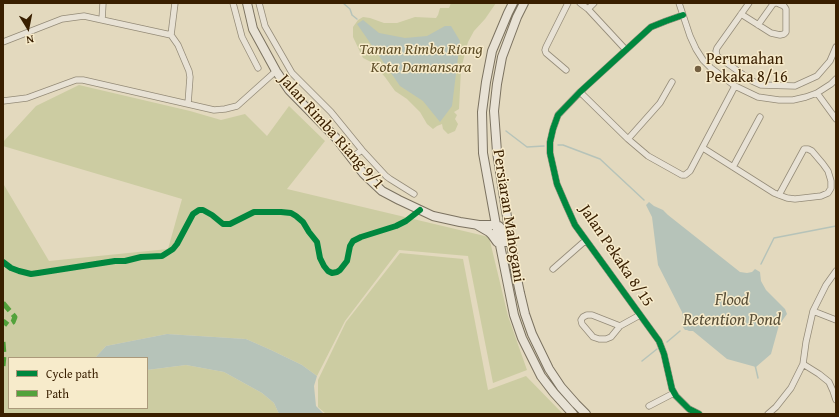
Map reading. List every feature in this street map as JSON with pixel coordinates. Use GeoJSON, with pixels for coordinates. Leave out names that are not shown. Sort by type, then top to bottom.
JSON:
{"type":"FeatureCollection","features":[{"type":"Feature","properties":{"kind":"main road","name":"Jalan Rimba Riang 9/1"},"geometry":{"type":"LineString","coordinates":[[247,3],[253,30],[276,71],[289,90],[336,138],[363,173],[382,191],[433,216],[474,224],[496,225]]}},
{"type":"Feature","properties":{"kind":"main road","name":"Persiaran Mahogani"},"geometry":{"type":"LineString","coordinates":[[513,3],[492,51],[486,82],[482,112],[484,153],[496,225],[514,315],[522,338],[541,376],[573,414]]}},
{"type":"Feature","properties":{"kind":"main road","name":"Persiaran Mahogani"},"geometry":{"type":"LineString","coordinates":[[524,3],[517,17],[502,57],[497,84],[494,111],[497,152],[515,270],[525,314],[532,334],[549,368],[561,387],[586,414]]}},
{"type":"Feature","properties":{"kind":"main road"},"geometry":{"type":"LineString","coordinates":[[497,152],[494,164],[501,213],[496,225],[503,230],[510,259],[515,270]]}},
{"type":"Feature","properties":{"kind":"main road"},"geometry":{"type":"LineString","coordinates":[[474,224],[483,221],[488,216],[491,196]]}},
{"type":"Feature","properties":{"kind":"main road"},"geometry":{"type":"LineString","coordinates":[[474,224],[483,228],[492,235],[501,250]]}},
{"type":"Feature","properties":{"kind":"street"},"geometry":{"type":"LineString","coordinates":[[102,3],[102,20]]}},
{"type":"Feature","properties":{"kind":"street"},"geometry":{"type":"LineString","coordinates":[[175,3],[171,35],[178,45],[189,71],[188,104]]}},
{"type":"Feature","properties":{"kind":"street"},"geometry":{"type":"LineString","coordinates":[[233,3],[242,37],[258,68]]}},
{"type":"Feature","properties":{"kind":"street"},"geometry":{"type":"LineString","coordinates":[[259,3],[265,26],[292,73],[331,112],[362,150],[390,180],[414,194]]}},
{"type":"Feature","properties":{"kind":"street"},"geometry":{"type":"LineString","coordinates":[[566,70],[546,53],[545,50],[568,3]]}},
{"type":"Feature","properties":{"kind":"street"},"geometry":{"type":"LineString","coordinates":[[580,3],[588,9],[626,50]]}},
{"type":"Feature","properties":{"kind":"street"},"geometry":{"type":"LineString","coordinates":[[588,9],[594,3]]}},
{"type":"Feature","properties":{"kind":"street"},"geometry":{"type":"LineString","coordinates":[[679,3],[690,36],[703,60],[735,86],[758,97],[793,100],[817,93],[836,79]]}},
{"type":"Feature","properties":{"kind":"street"},"geometry":{"type":"LineString","coordinates":[[749,3],[716,51],[718,56],[752,81],[761,85],[795,86],[817,76],[830,61],[836,47]]}},
{"type":"Feature","properties":{"kind":"street"},"geometry":{"type":"LineString","coordinates":[[741,14],[758,25],[771,33],[780,35],[786,32],[786,9],[784,6],[776,3],[773,4],[758,25]]}},
{"type":"Feature","properties":{"kind":"street","name":"Jalan Pekaka 8/15"},"geometry":{"type":"LineString","coordinates":[[683,15],[651,27],[580,92],[558,115],[553,129],[550,148],[560,191],[575,225],[659,341],[664,354],[674,393],[689,409],[699,414]]}},
{"type":"Feature","properties":{"kind":"street"},"geometry":{"type":"LineString","coordinates":[[3,42],[62,19],[84,16],[171,35]]}},
{"type":"Feature","properties":{"kind":"street"},"geometry":{"type":"LineString","coordinates":[[3,101],[27,98],[76,80],[83,80],[214,110],[225,109],[237,106],[276,71]]}},
{"type":"Feature","properties":{"kind":"street"},"geometry":{"type":"LineString","coordinates":[[628,139],[660,103],[672,82]]}},
{"type":"Feature","properties":{"kind":"street"},"geometry":{"type":"LineString","coordinates":[[580,92],[628,139],[648,156],[682,175],[685,175],[690,171],[703,148],[735,86]]}},
{"type":"Feature","properties":{"kind":"street"},"geometry":{"type":"LineString","coordinates":[[817,93],[836,119]]}},
{"type":"Feature","properties":{"kind":"street"},"geometry":{"type":"LineString","coordinates":[[733,167],[760,117]]}},
{"type":"Feature","properties":{"kind":"street"},"geometry":{"type":"LineString","coordinates":[[703,148],[774,193],[779,195],[787,198],[795,199],[821,196],[828,193],[831,188],[831,181],[828,171],[812,151],[804,149],[779,195]]}},
{"type":"Feature","properties":{"kind":"street"},"geometry":{"type":"LineString","coordinates":[[351,158],[362,150]]}},
{"type":"Feature","properties":{"kind":"street"},"geometry":{"type":"LineString","coordinates":[[553,269],[586,240]]}},
{"type":"Feature","properties":{"kind":"street"},"geometry":{"type":"LineString","coordinates":[[768,414],[776,407],[791,388],[803,364],[813,311],[826,285],[836,271]]}},
{"type":"Feature","properties":{"kind":"street"},"geometry":{"type":"LineString","coordinates":[[813,311],[836,320]]}},
{"type":"Feature","properties":{"kind":"street"},"geometry":{"type":"LineString","coordinates":[[620,326],[592,315],[587,315],[581,320],[582,324],[593,337],[606,339],[610,337],[620,326],[640,315]]}},
{"type":"Feature","properties":{"kind":"street"},"geometry":{"type":"LineString","coordinates":[[803,364],[829,382],[836,400]]}},
{"type":"Feature","properties":{"kind":"street"},"geometry":{"type":"LineString","coordinates":[[649,406],[674,393]]}},
{"type":"Feature","properties":{"kind":"green space","name":"Taman Rimba Riang Kota Damansara"},"geometry":{"type":"Polygon","coordinates":[[[451,3],[496,3],[485,19],[474,31],[468,42],[461,69],[459,109],[454,112],[457,115],[455,119],[458,124],[455,131],[448,134],[443,129],[442,124],[433,129],[427,124],[420,112],[407,99],[395,91],[385,77],[371,62],[363,58],[353,37],[353,27],[358,20],[363,17],[384,23],[397,23],[415,17],[436,18],[440,8],[449,8],[451,3]]]}},
{"type":"Feature","properties":{"kind":"green space"},"geometry":{"type":"Polygon","coordinates":[[[79,85],[190,111],[221,120],[245,114],[267,136],[289,106],[325,141],[287,189],[489,237],[508,316],[527,370],[493,383],[468,256],[399,250],[345,321],[317,376],[302,365],[246,339],[167,334],[106,346],[96,357],[8,357],[8,409],[148,409],[148,370],[186,365],[224,372],[262,393],[274,403],[279,414],[3,414],[3,184],[49,261],[168,249],[182,199],[3,146],[3,142],[36,106],[79,85]]]}},
{"type":"Feature","properties":{"kind":"green space"},"geometry":{"type":"Polygon","coordinates":[[[400,253],[463,259],[488,390],[526,376],[563,414],[326,414],[318,407],[318,380],[346,322],[400,253]]]}},
{"type":"Feature","properties":{"kind":"water"},"geometry":{"type":"Polygon","coordinates":[[[363,20],[379,33],[405,38],[427,36],[445,26],[451,26],[460,41],[452,106],[440,122],[423,101],[400,86],[357,24],[363,20]]]}},
{"type":"Feature","properties":{"kind":"water","name":"Flood Retention Pond"},"geometry":{"type":"Polygon","coordinates":[[[649,202],[663,210],[740,272],[752,272],[755,269],[760,272],[761,281],[766,290],[785,309],[787,314],[779,325],[771,354],[756,367],[727,359],[693,331],[685,330],[682,326],[684,324],[682,312],[658,265],[652,217],[646,205],[649,202]]]}},
{"type":"Feature","properties":{"kind":"water"},"geometry":{"type":"Polygon","coordinates":[[[167,334],[246,339],[302,365],[317,376],[314,386],[316,406],[324,414],[279,414],[274,403],[262,393],[224,372],[186,365],[148,370],[148,357],[96,357],[106,346],[167,334]]]}},
{"type":"Feature","properties":{"kind":"waterway"},"geometry":{"type":"LineString","coordinates":[[343,3],[350,9],[352,15],[357,19]]}},
{"type":"Feature","properties":{"kind":"waterway"},"geometry":{"type":"LineString","coordinates":[[506,131],[527,147],[544,146]]}},
{"type":"Feature","properties":{"kind":"waterway"},"geometry":{"type":"LineString","coordinates":[[558,145],[563,145],[600,159],[644,200]]}},
{"type":"Feature","properties":{"kind":"waterway"},"geometry":{"type":"LineString","coordinates":[[761,264],[774,238],[836,226]]}},
{"type":"Feature","properties":{"kind":"waterway"},"geometry":{"type":"LineString","coordinates":[[667,342],[680,331]]}},
{"type":"Feature","properties":{"kind":"waterway"},"geometry":{"type":"LineString","coordinates":[[642,361],[657,349]]}},
{"type":"Feature","properties":{"kind":"waterway"},"geometry":{"type":"LineString","coordinates":[[755,365],[758,378]]}},
{"type":"Feature","properties":{"kind":"marked path"},"geometry":{"type":"LineString","coordinates":[[3,303],[15,317],[13,322],[8,325],[3,321]]}},
{"type":"Feature","properties":{"kind":"marked path"},"geometry":{"type":"LineString","coordinates":[[3,342],[3,366]]}},
{"type":"Feature","properties":{"kind":"cycle path"},"geometry":{"type":"LineString","coordinates":[[683,15],[651,27],[580,92],[558,115],[550,142],[550,153],[557,184],[575,225],[659,341],[664,354],[672,389],[676,396],[689,409],[699,414]]}},
{"type":"Feature","properties":{"kind":"cycle path"},"geometry":{"type":"LineString","coordinates":[[3,262],[11,268],[31,274],[115,261],[125,261],[141,257],[162,256],[173,249],[193,214],[199,210],[203,210],[212,215],[223,224],[230,224],[254,212],[281,212],[291,213],[303,222],[317,242],[320,258],[324,266],[332,273],[340,270],[347,261],[350,246],[353,241],[396,226],[406,221],[420,210]]}},
{"type":"Feature","properties":{"kind":"place","name":"Perumahan Pekaka 8/16"},"geometry":{"type":"Point","coordinates":[698,69]}}]}
